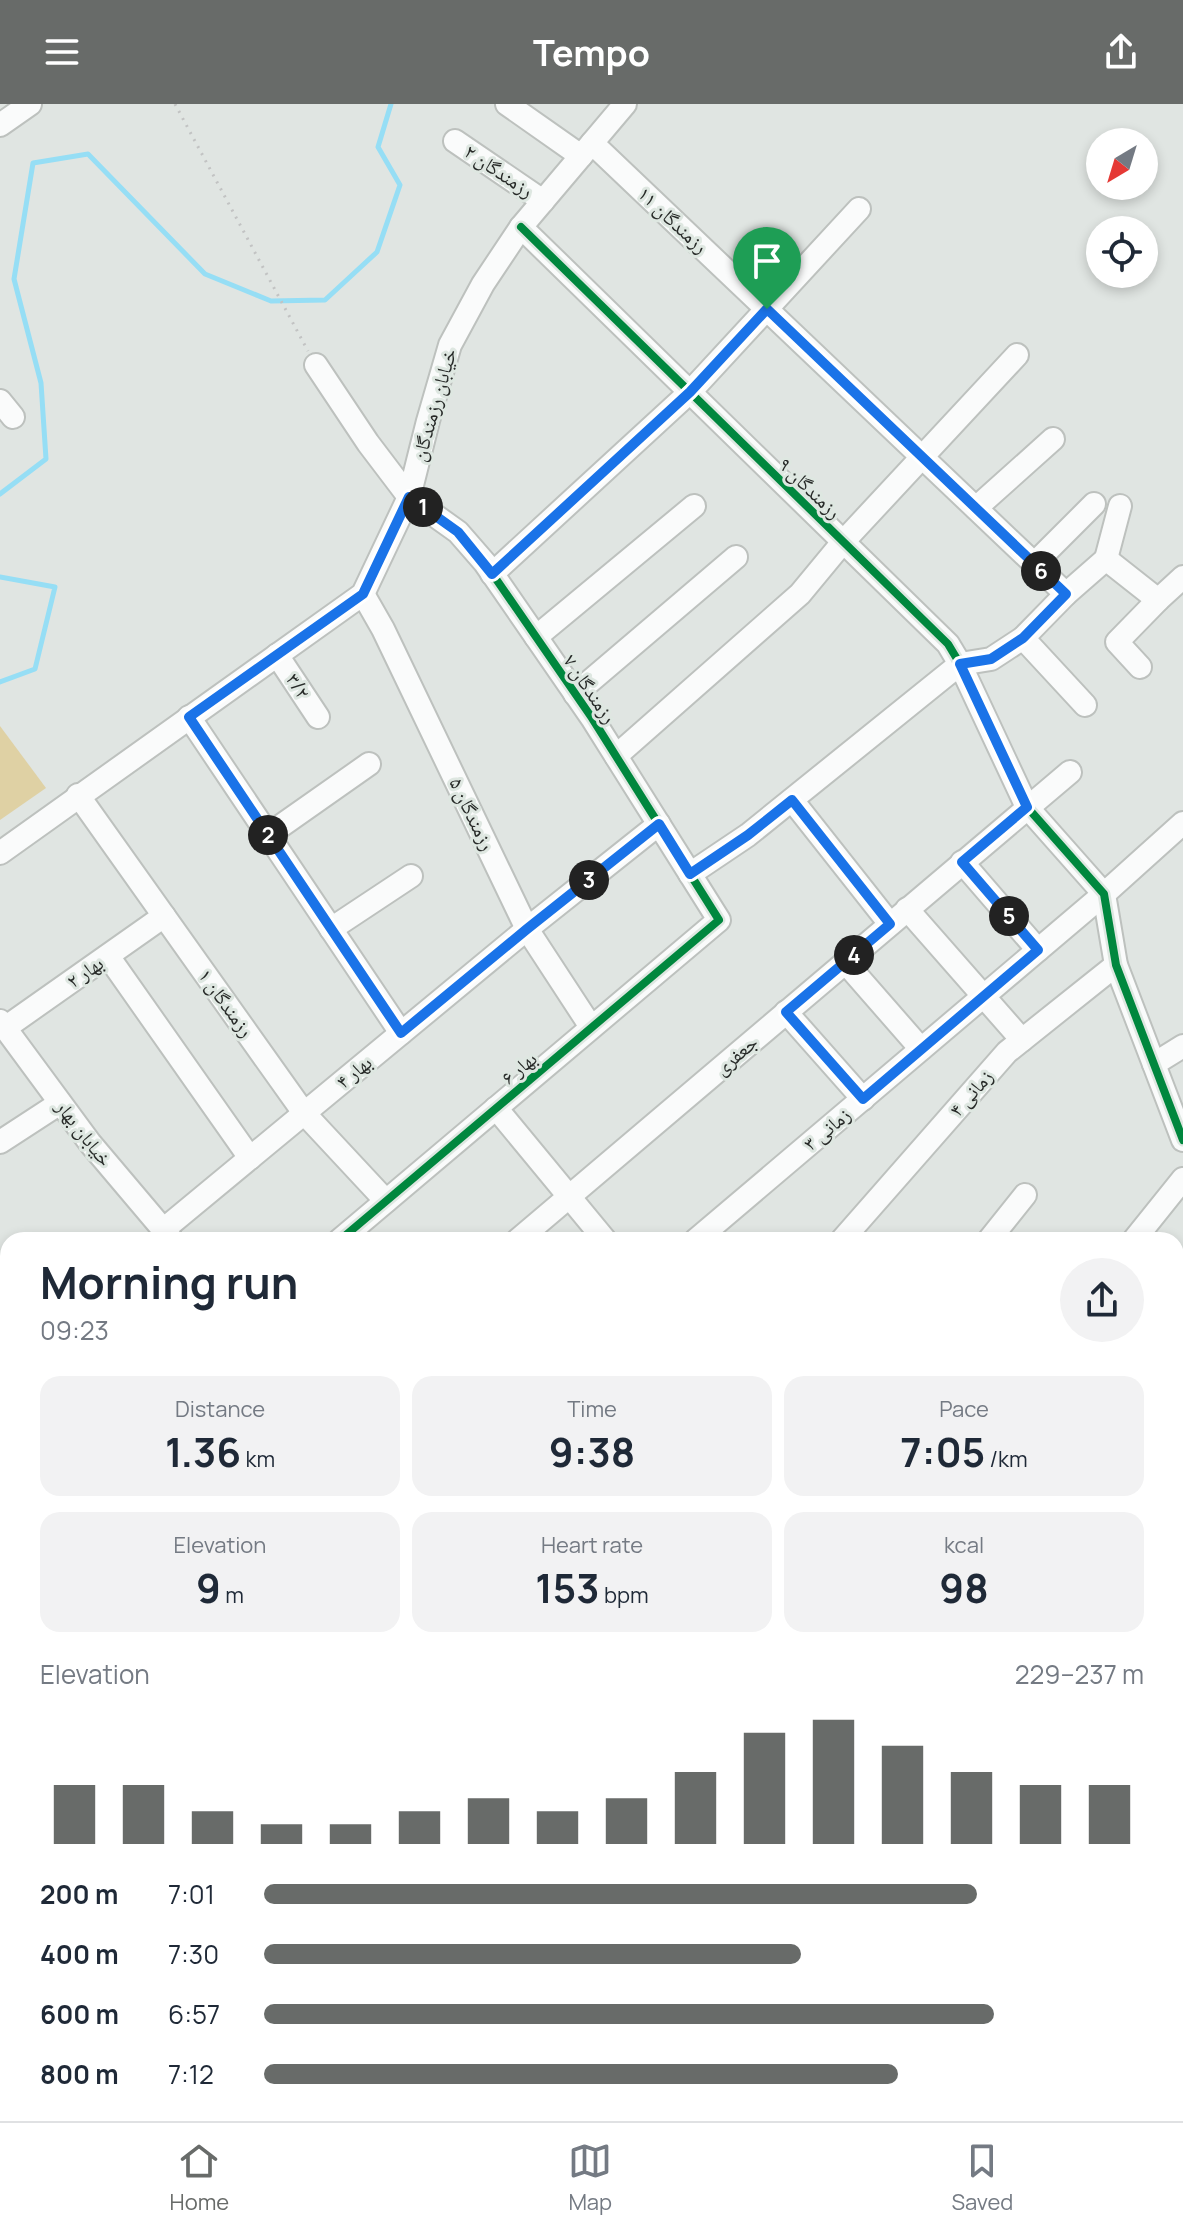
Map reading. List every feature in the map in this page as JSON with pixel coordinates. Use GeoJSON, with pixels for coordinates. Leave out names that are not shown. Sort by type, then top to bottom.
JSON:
{"type":"FeatureCollection","features":[{"type":"Feature","properties":{"kind":"street"},"geometry":{"type":"LineString","coordinates":[[0,125],[30,104]]}},
{"type":"Feature","properties":{"kind":"street","name":"رزمندگان ۱۱"},"geometry":{"type":"LineString","coordinates":[[507,104],[586,150],[767,309],[1066,594]]}},
{"type":"Feature","properties":{"kind":"street","name":"خیابان رزمندگان"},"geometry":{"type":"LineString","coordinates":[[0,853],[363,594],[409,497],[450,345],[483,284],[521,227],[622,105]]}},
{"type":"Feature","properties":{"kind":"street","name":"رزمندگان ۲"},"geometry":{"type":"LineString","coordinates":[[455,141],[543,201]]}},
{"type":"Feature","properties":{"kind":"street"},"geometry":{"type":"LineString","coordinates":[[492,574],[690,392],[859,209]]}},
{"type":"Feature","properties":{"kind":"street","name":"رزمندگان ۹"},"geometry":{"type":"LineString","coordinates":[[521,227],[948,644],[1027,807],[1104,894]]}},
{"type":"Feature","properties":{"kind":"street"},"geometry":{"type":"LineString","coordinates":[[616,756],[800,594],[843,542],[1017,355]]}},
{"type":"Feature","properties":{"kind":"street","name":"رزمندگان ۷"},"geometry":{"type":"LineString","coordinates":[[316,365],[368,443],[409,497],[458,532],[492,574],[616,756],[719,920]]}},
{"type":"Feature","properties":{"kind":"street"},"geometry":{"type":"LineString","coordinates":[[976,508],[1053,439]]}},
{"type":"Feature","properties":{"kind":"street"},"geometry":{"type":"LineString","coordinates":[[1034,564],[1094,504]]}},
{"type":"Feature","properties":{"kind":"street"},"geometry":{"type":"LineString","coordinates":[[536,637],[694,506]]}},
{"type":"Feature","properties":{"kind":"street"},"geometry":{"type":"LineString","coordinates":[[690,874],[748,835],[960,664],[991,659],[1023,638],[1106,559],[1120,506]]}},
{"type":"Feature","properties":{"kind":"street"},"geometry":{"type":"LineString","coordinates":[[575,694],[736,557]]}},
{"type":"Feature","properties":{"kind":"street"},"geometry":{"type":"LineString","coordinates":[[1106,559],[1158,600]]}},
{"type":"Feature","properties":{"kind":"street"},"geometry":{"type":"LineString","coordinates":[[1140,667],[1117,642],[1183,577]]}},
{"type":"Feature","properties":{"kind":"street","name":"رزمندگان ۵"},"geometry":{"type":"LineString","coordinates":[[363,594],[383,629],[527,929],[591,1027]]}},
{"type":"Feature","properties":{"kind":"street"},"geometry":{"type":"LineString","coordinates":[[1023,638],[1085,705]]}},
{"type":"Feature","properties":{"kind":"street","name":"۳/۲"},"geometry":{"type":"LineString","coordinates":[[277,655],[318,717]]}},
{"type":"Feature","properties":{"kind":"street"},"geometry":{"type":"LineString","coordinates":[[189,717],[401,1033]]}},
{"type":"Feature","properties":{"kind":"street"},"geometry":{"type":"LineString","coordinates":[[268,835],[369,764]]}},
{"type":"Feature","properties":{"kind":"street","name":"جعفری"},"geometry":{"type":"LineString","coordinates":[[527,1232],[1070,772]]}},
{"type":"Feature","properties":{"kind":"street","name":"رزمندگان ۱"},"geometry":{"type":"LineString","coordinates":[[78,795],[304,1113],[386,1201]]}},
{"type":"Feature","properties":{"kind":"street"},"geometry":{"type":"LineString","coordinates":[[792,800],[890,924]]}},
{"type":"Feature","properties":{"kind":"street","name":"زمانی ۳"},"geometry":{"type":"LineString","coordinates":[[705,1232],[1104,894],[1183,823]]}},
{"type":"Feature","properties":{"kind":"street","name":"بهار ۴"},"geometry":{"type":"LineString","coordinates":[[171,1232],[250,1158],[659,824]]}},
{"type":"Feature","properties":{"kind":"street"},"geometry":{"type":"LineString","coordinates":[[962,862],[1038,950]]}},
{"type":"Feature","properties":{"kind":"street"},"geometry":{"type":"LineString","coordinates":[[331,929],[411,876]]}},
{"type":"Feature","properties":{"kind":"street"},"geometry":{"type":"LineString","coordinates":[[1104,894],[1116,965],[1183,1140]]}},
{"type":"Feature","properties":{"kind":"street"},"geometry":{"type":"LineString","coordinates":[[907,909],[1022,1040]]}},
{"type":"Feature","properties":{"kind":"street","name":"بهار ۲"},"geometry":{"type":"LineString","coordinates":[[2,1025],[164,916]]}},
{"type":"Feature","properties":{"kind":"street","name":"بهار ۶"},"geometry":{"type":"LineString","coordinates":[[349,1232],[719,920]]}},
{"type":"Feature","properties":{"kind":"street"},"geometry":{"type":"LineString","coordinates":[[108,956],[250,1158]]}},
{"type":"Feature","properties":{"kind":"street"},"geometry":{"type":"LineString","coordinates":[[845,962],[921,1049]]}},
{"type":"Feature","properties":{"kind":"street","name":"زمانی ۴"},"geometry":{"type":"LineString","coordinates":[[849,1232],[1007,1052],[1116,965]]}},
{"type":"Feature","properties":{"kind":"street"},"geometry":{"type":"LineString","coordinates":[[786,1012],[863,1099]]}},
{"type":"Feature","properties":{"kind":"street","name":"خیابان بهار"},"geometry":{"type":"LineString","coordinates":[[2,1025],[90,1143],[165,1232]]}},
{"type":"Feature","properties":{"kind":"street"},"geometry":{"type":"LineString","coordinates":[[1154,1064],[1183,1046]]}},
{"type":"Feature","properties":{"kind":"street"},"geometry":{"type":"LineString","coordinates":[[0,1142],[60,1103]]}},
{"type":"Feature","properties":{"kind":"street"},"geometry":{"type":"LineString","coordinates":[[496,1108],[598,1232]]}},
{"type":"Feature","properties":{"kind":"street"},"geometry":{"type":"LineString","coordinates":[[1140,1232],[1183,1179]]}},
{"type":"Feature","properties":{"kind":"street"},"geometry":{"type":"LineString","coordinates":[[995,1232],[1025,1195]]}},
{"type":"Feature","properties":{"kind":"path"},"geometry":{"type":"LineString","coordinates":[[175,104],[316,365]]}},
{"type":"Feature","properties":{"kind":"shaded area"},"geometry":{"type":"Polygon","coordinates":[[[0,726],[46,788],[0,820],[0,726]]]}},
{"type":"Feature","properties":{"kind":"waterway"},"geometry":{"type":"LineString","coordinates":[[0,494],[46,459],[41,383],[14,279],[33,163],[88,154],[205,274],[271,301],[325,300],[377,252],[400,185],[378,147],[391,104]]}},
{"type":"Feature","properties":{"kind":"waterway"},"geometry":{"type":"LineString","coordinates":[[0,577],[55,587],[35,669],[0,682]]}},
{"type":"Feature","properties":{"kind":"cycle path"},"geometry":{"type":"LineString","coordinates":[[521,227],[948,644],[1027,807],[1104,894],[1116,965],[1183,1140]]}},
{"type":"Feature","properties":{"kind":"cycle path"},"geometry":{"type":"LineString","coordinates":[[349,1232],[719,920],[592,718],[485,563],[458,532],[409,497]]}},
{"type":"Feature","properties":{"kind":"route"},"geometry":{"type":"LineString","coordinates":[[767,309],[1066,594],[1023,638],[991,659],[960,664],[1027,807],[962,862],[1038,950],[863,1099],[786,1012],[890,924],[792,800],[748,835],[690,874],[659,824],[401,1033],[189,717],[363,594],[409,497],[458,532],[492,574],[690,392],[767,309]]}}]}
